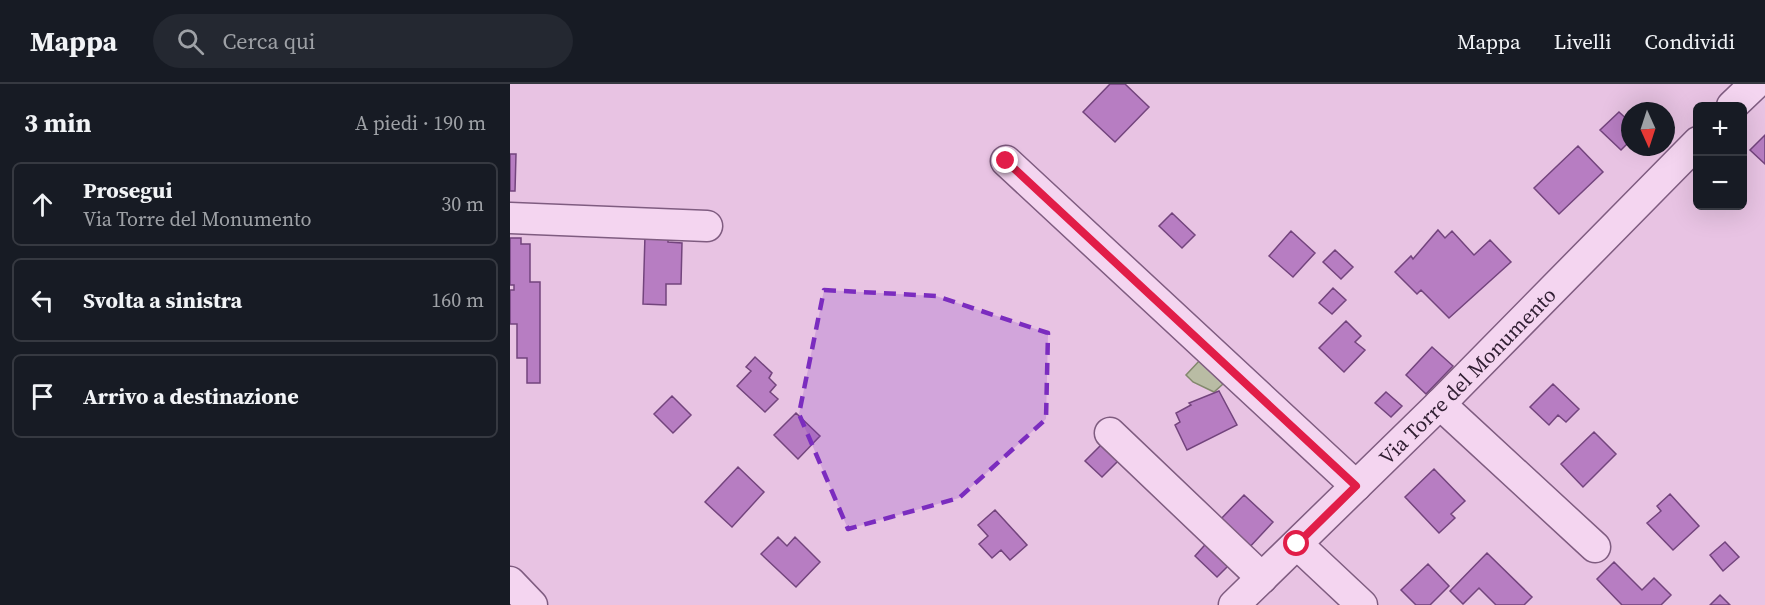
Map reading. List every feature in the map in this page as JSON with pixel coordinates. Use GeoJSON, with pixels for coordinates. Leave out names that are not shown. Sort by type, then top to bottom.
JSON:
{"type":"FeatureCollection","features":[{"type":"Feature","properties":{"kind":"street"},"geometry":{"type":"LineString","coordinates":[[1736,102],[1755,84]]}},
{"type":"Feature","properties":{"kind":"street","name":"Via Torre del Monumento"},"geometry":{"type":"LineString","coordinates":[[1234,605],[1440,404],[1693,147]]}},
{"type":"Feature","properties":{"kind":"street"},"geometry":{"type":"LineString","coordinates":[[1006,161],[1356,486]]}},
{"type":"Feature","properties":{"kind":"street"},"geometry":{"type":"LineString","coordinates":[[510,219],[707,226]]}},
{"type":"Feature","properties":{"kind":"street"},"geometry":{"type":"LineString","coordinates":[[1440,404],[1595,547]]}},
{"type":"Feature","properties":{"kind":"street"},"geometry":{"type":"LineString","coordinates":[[1110,433],[1262,578]]}},
{"type":"Feature","properties":{"kind":"street"},"geometry":{"type":"LineString","coordinates":[[1297,544],[1362,605]]}},
{"type":"Feature","properties":{"kind":"street"},"geometry":{"type":"LineString","coordinates":[[510,582],[532,605]]}},
{"type":"Feature","properties":{"kind":"highlighted area"},"geometry":{"type":"Polygon","coordinates":[[[824,290],[936,296],[1048,333],[1046,419],[959,498],[848,529],[799,414],[824,290]]]}},
{"type":"Feature","properties":{"kind":"shaded area"},"geometry":{"type":"Polygon","coordinates":[[[1200,360],[1223,384],[1214,392],[1193,382],[1186,375],[1200,360]]]}},
{"type":"Feature","properties":{"kind":"building"},"geometry":{"type":"Polygon","coordinates":[[[1110,84],[1125,84],[1149,107],[1115,142],[1083,112],[1110,84]]]}},
{"type":"Feature","properties":{"kind":"building"},"geometry":{"type":"Polygon","coordinates":[[[1619,112],[1621,114],[1621,150],[1600,130],[1619,112]]]}},
{"type":"Feature","properties":{"kind":"building"},"geometry":{"type":"Polygon","coordinates":[[[1765,135],[1765,164],[1750,150],[1765,135]]]}},
{"type":"Feature","properties":{"kind":"building"},"geometry":{"type":"Polygon","coordinates":[[[1578,146],[1603,172],[1559,214],[1534,188],[1578,146]]]}},
{"type":"Feature","properties":{"kind":"building"},"geometry":{"type":"Polygon","coordinates":[[[510,154],[516,154],[515,191],[510,191],[510,154]]]}},
{"type":"Feature","properties":{"kind":"building"},"geometry":{"type":"Polygon","coordinates":[[[1172,213],[1195,235],[1182,248],[1159,226],[1172,213]]]}},
{"type":"Feature","properties":{"kind":"building"},"geometry":{"type":"Polygon","coordinates":[[[1438,230],[1445,238],[1452,231],[1474,255],[1490,240],[1511,262],[1449,318],[1421,290],[1417,294],[1395,272],[1411,256],[1413,259],[1438,230]]]}},
{"type":"Feature","properties":{"kind":"building"},"geometry":{"type":"Polygon","coordinates":[[[1291,231],[1315,253],[1293,277],[1269,256],[1291,231]]]}},
{"type":"Feature","properties":{"kind":"building"},"geometry":{"type":"Polygon","coordinates":[[[645,235],[668,236],[668,242],[682,243],[681,284],[666,284],[666,305],[643,304],[645,235]]]}},
{"type":"Feature","properties":{"kind":"building"},"geometry":{"type":"Polygon","coordinates":[[[510,238],[521,238],[521,244],[530,244],[530,282],[540,282],[540,383],[527,383],[527,358],[517,358],[517,324],[510,324],[510,290],[514,290],[514,285],[510,285],[510,238]]]}},
{"type":"Feature","properties":{"kind":"building"},"geometry":{"type":"Polygon","coordinates":[[[1335,250],[1353,267],[1341,279],[1323,262],[1335,250]]]}},
{"type":"Feature","properties":{"kind":"building"},"geometry":{"type":"Polygon","coordinates":[[[1333,288],[1346,300],[1332,314],[1319,303],[1333,288]]]}},
{"type":"Feature","properties":{"kind":"building"},"geometry":{"type":"Polygon","coordinates":[[[1346,321],[1361,336],[1355,342],[1365,350],[1344,372],[1319,348],[1346,321]]]}},
{"type":"Feature","properties":{"kind":"building"},"geometry":{"type":"Polygon","coordinates":[[[1432,347],[1453,366],[1426,394],[1406,375],[1432,347]]]}},
{"type":"Feature","properties":{"kind":"building"},"geometry":{"type":"Polygon","coordinates":[[[755,357],[772,373],[769,378],[776,385],[770,392],[778,399],[765,412],[737,386],[751,371],[746,367],[755,357]]]}},
{"type":"Feature","properties":{"kind":"building"},"geometry":{"type":"Polygon","coordinates":[[[1553,384],[1579,409],[1566,422],[1558,415],[1549,425],[1530,407],[1553,384]]]}},
{"type":"Feature","properties":{"kind":"building"},"geometry":{"type":"Polygon","coordinates":[[[1219,391],[1237,425],[1187,450],[1175,425],[1180,422],[1176,413],[1191,405],[1189,403],[1219,391]]]}},
{"type":"Feature","properties":{"kind":"building"},"geometry":{"type":"Polygon","coordinates":[[[1386,392],[1402,406],[1391,417],[1375,403],[1386,392]]]}},
{"type":"Feature","properties":{"kind":"building"},"geometry":{"type":"Polygon","coordinates":[[[672,396],[691,415],[673,433],[654,414],[672,396]]]}},
{"type":"Feature","properties":{"kind":"building"},"geometry":{"type":"Polygon","coordinates":[[[796,413],[820,436],[798,459],[774,435],[796,413]]]}},
{"type":"Feature","properties":{"kind":"building"},"geometry":{"type":"Polygon","coordinates":[[[1594,432],[1616,454],[1583,487],[1561,464],[1594,432]]]}},
{"type":"Feature","properties":{"kind":"building"},"geometry":{"type":"Polygon","coordinates":[[[1108,438],[1125,454],[1102,477],[1085,461],[1108,438]]]}},
{"type":"Feature","properties":{"kind":"building"},"geometry":{"type":"Polygon","coordinates":[[[738,467],[764,492],[732,527],[705,502],[738,467]]]}},
{"type":"Feature","properties":{"kind":"building"},"geometry":{"type":"Polygon","coordinates":[[[1434,469],[1465,501],[1451,514],[1455,518],[1439,533],[1405,497],[1434,469]]]}},
{"type":"Feature","properties":{"kind":"building"},"geometry":{"type":"Polygon","coordinates":[[[1670,494],[1699,526],[1673,550],[1647,523],[1661,511],[1657,506],[1670,494]]]}},
{"type":"Feature","properties":{"kind":"building"},"geometry":{"type":"Polygon","coordinates":[[[1244,495],[1273,522],[1247,550],[1218,522],[1244,495]]]}},
{"type":"Feature","properties":{"kind":"building"},"geometry":{"type":"Polygon","coordinates":[[[995,510],[1027,545],[1010,560],[1001,550],[992,558],[979,544],[988,536],[978,525],[995,510]]]}},
{"type":"Feature","properties":{"kind":"building"},"geometry":{"type":"Polygon","coordinates":[[[778,537],[787,546],[795,537],[820,562],[796,587],[761,554],[778,537]]]}},
{"type":"Feature","properties":{"kind":"building"},"geometry":{"type":"Polygon","coordinates":[[[1211,538],[1234,560],[1217,577],[1195,556],[1211,538]]]}},
{"type":"Feature","properties":{"kind":"building"},"geometry":{"type":"Polygon","coordinates":[[[1725,542],[1739,557],[1723,571],[1710,555],[1725,542]]]}},
{"type":"Feature","properties":{"kind":"building"},"geometry":{"type":"Polygon","coordinates":[[[1487,553],[1532,597],[1524,605],[1496,605],[1479,588],[1463,604],[1450,591],[1487,553]]]}},
{"type":"Feature","properties":{"kind":"building"},"geometry":{"type":"Polygon","coordinates":[[[1614,562],[1642,590],[1654,578],[1671,595],[1661,605],[1622,605],[1597,579],[1614,562]]]}},
{"type":"Feature","properties":{"kind":"building"},"geometry":{"type":"Polygon","coordinates":[[[1428,564],[1449,586],[1430,605],[1416,605],[1401,590],[1428,564]]]}},
{"type":"Feature","properties":{"kind":"building"},"geometry":{"type":"Polygon","coordinates":[[[1720,595],[1730,605],[1710,605],[1720,595]]]}},
{"type":"Feature","properties":{"kind":"route"},"geometry":{"type":"LineString","coordinates":[[1006,161],[1356,486],[1297,544]]}}]}
